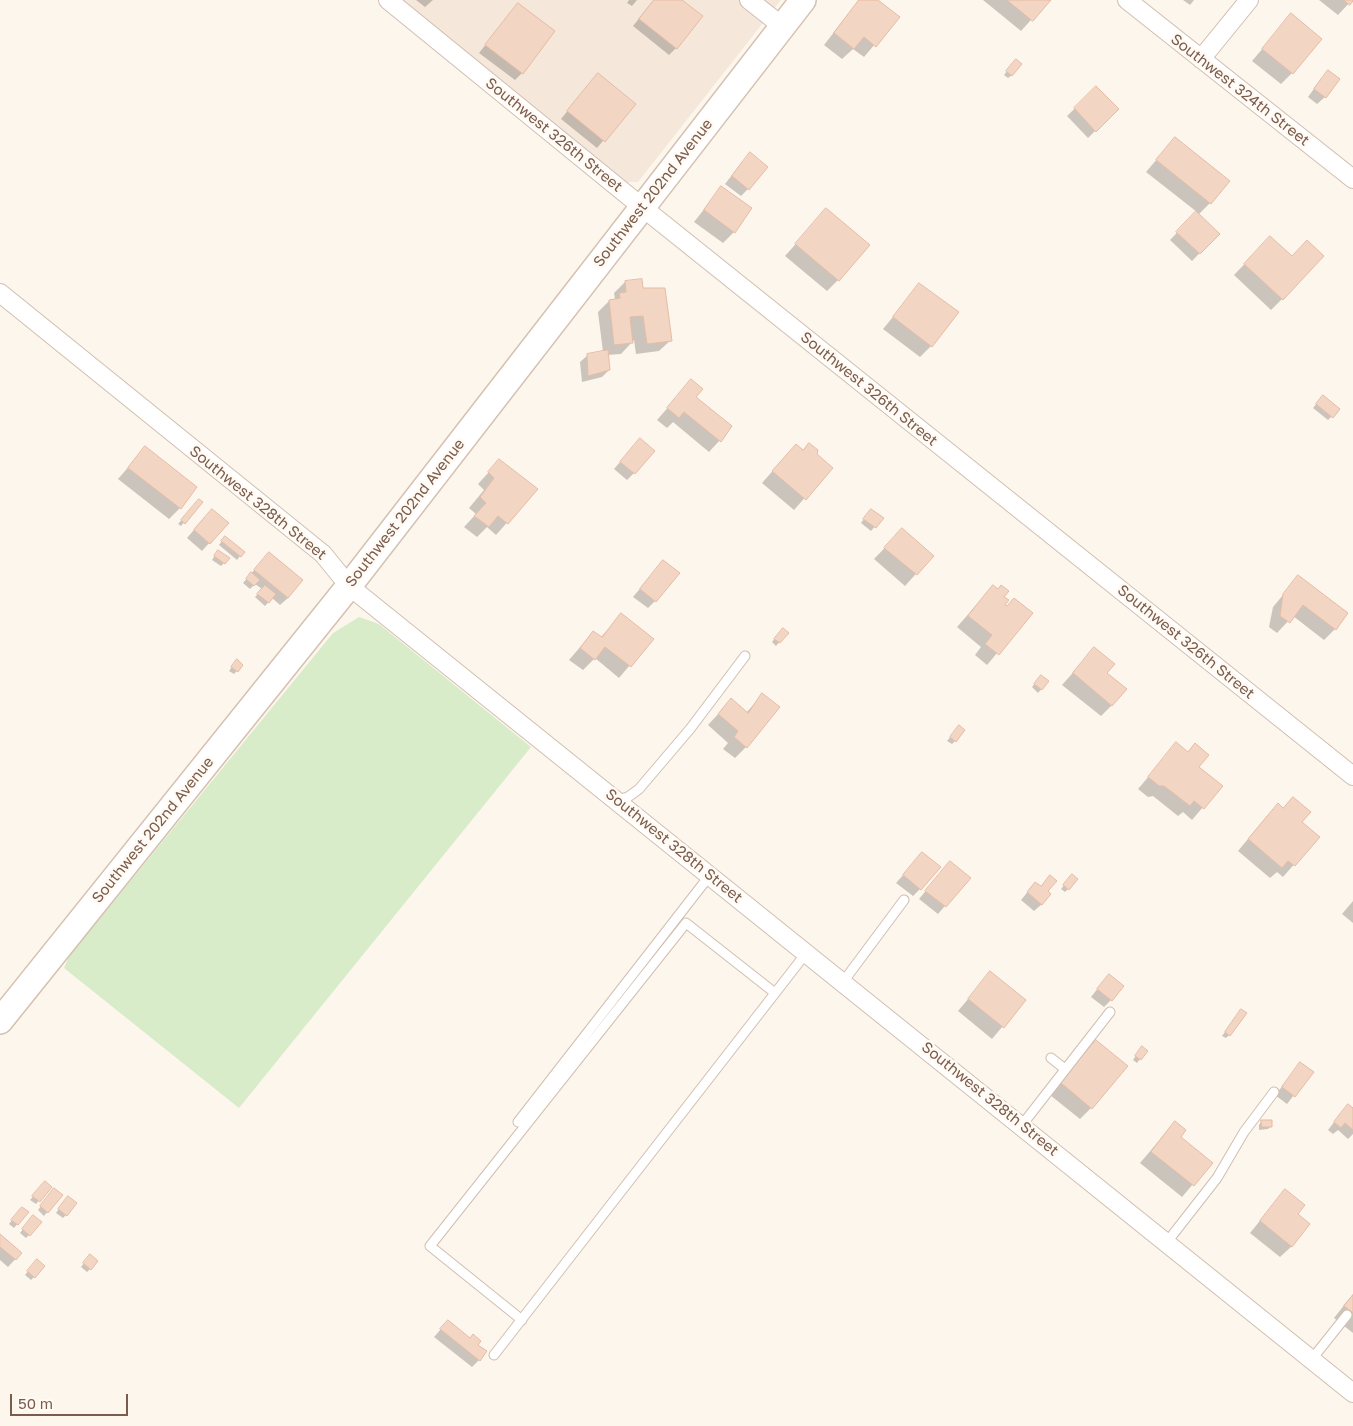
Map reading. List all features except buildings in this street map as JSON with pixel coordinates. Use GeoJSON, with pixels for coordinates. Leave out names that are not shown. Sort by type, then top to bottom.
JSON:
{"type":"FeatureCollection","features":[{"type":"Feature","properties":{"kind":"street","name":"Southwest 326th Street"},"geometry":{"type":"LineString","coordinates":[[388,0],[642,207],[1353,776]]}},
{"type":"Feature","properties":{"kind":"street"},"geometry":{"type":"LineString","coordinates":[[749,0],[782,26]]}},
{"type":"Feature","properties":{"kind":"street","name":"Southwest 202nd Avenue"},"geometry":{"type":"LineString","coordinates":[[0,1021],[349,586],[803,0]]}},
{"type":"Feature","properties":{"kind":"street","name":"Southwest 324th Street"},"geometry":{"type":"LineString","coordinates":[[1127,0],[1353,179]]}},
{"type":"Feature","properties":{"kind":"street"},"geometry":{"type":"LineString","coordinates":[[1202,59],[1249,0]]}},
{"type":"Feature","properties":{"kind":"street","name":"Southwest 328th Street"},"geometry":{"type":"LineString","coordinates":[[0,293],[323,554],[349,586],[807,952],[1353,1393]]}},
{"type":"Feature","properties":{"kind":"lane"},"geometry":{"type":"LineString","coordinates":[[617,800],[628,797],[639,789],[690,729],[745,656]]}},
{"type":"Feature","properties":{"kind":"lane"},"geometry":{"type":"LineString","coordinates":[[518,1122],[710,875]]}},
{"type":"Feature","properties":{"kind":"lane"},"geometry":{"type":"LineString","coordinates":[[843,982],[904,900]]}},
{"type":"Feature","properties":{"kind":"lane"},"geometry":{"type":"LineString","coordinates":[[522,1320],[430,1246],[508,1145],[686,922],[775,993]]}},
{"type":"Feature","properties":{"kind":"lane"},"geometry":{"type":"LineString","coordinates":[[494,1355],[807,952]]}},
{"type":"Feature","properties":{"kind":"lane"},"geometry":{"type":"LineString","coordinates":[[1022,1125],[1110,1012]]}},
{"type":"Feature","properties":{"kind":"lane"},"geometry":{"type":"LineString","coordinates":[[1052,1058],[1065,1070]]}},
{"type":"Feature","properties":{"kind":"lane"},"geometry":{"type":"LineString","coordinates":[[1167,1242],[1217,1178],[1244,1132],[1274,1092]]}},
{"type":"Feature","properties":{"kind":"lane"},"geometry":{"type":"LineString","coordinates":[[1312,1359],[1346,1315]]}},
{"type":"Feature","properties":{"kind":"shaded area"},"geometry":{"type":"Polygon","coordinates":[[[392,0],[781,0],[638,182],[623,182],[392,0]]]}},
{"type":"Feature","properties":{"kind":"green space"},"geometry":{"type":"Polygon","coordinates":[[[359,617],[379,624],[531,747],[239,1108],[64,968],[69,956],[333,633],[359,617]]]}}]}
